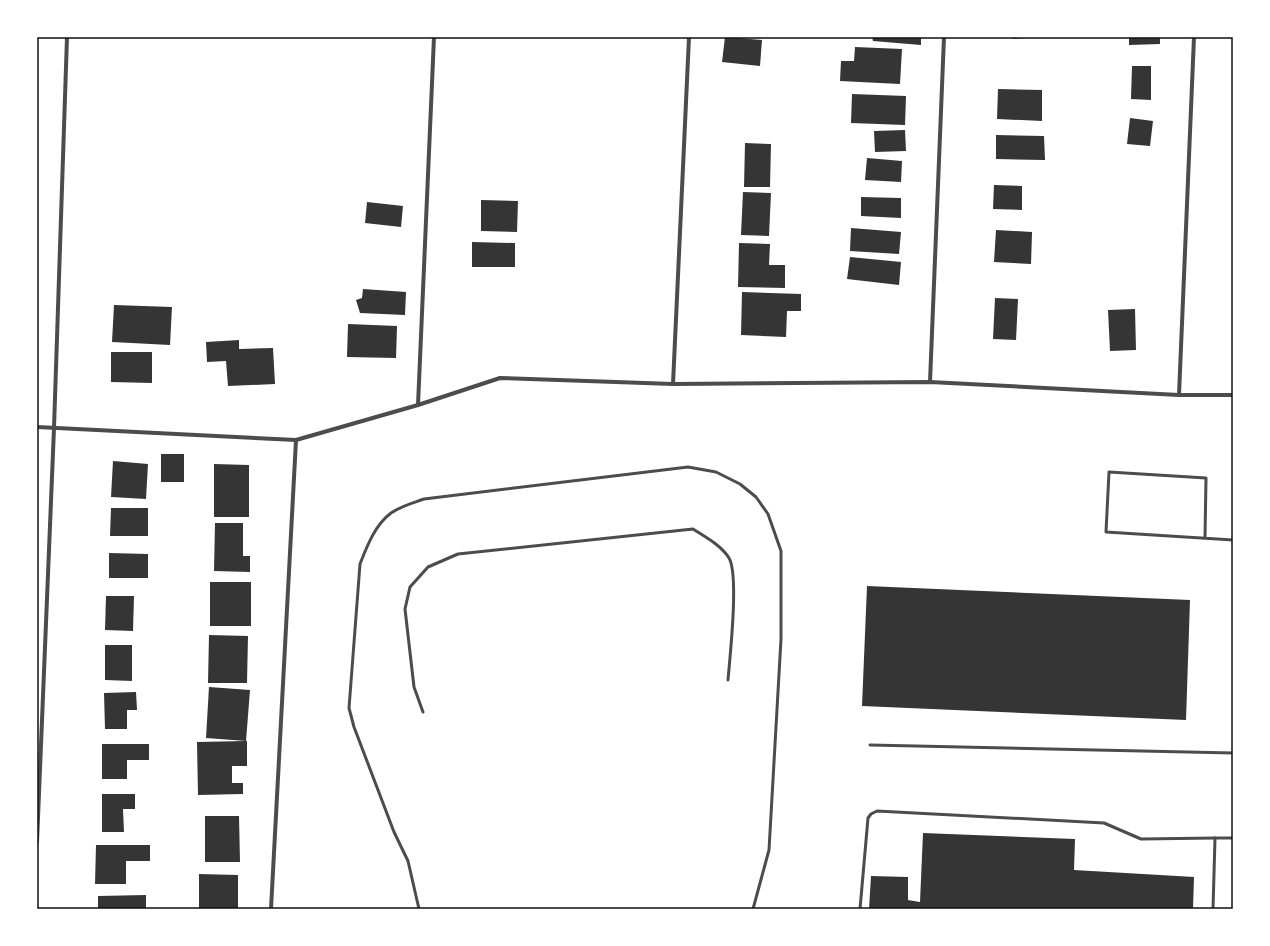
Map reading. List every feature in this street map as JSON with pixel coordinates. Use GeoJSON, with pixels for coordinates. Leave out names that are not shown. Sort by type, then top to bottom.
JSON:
{"type":"FeatureCollection","features":[{"type":"Feature","properties":{"kind":"street"},"geometry":{"type":"LineString","coordinates":[[37,842],[54,428],[67,37]]}},
{"type":"Feature","properties":{"kind":"street"},"geometry":{"type":"LineString","coordinates":[[418,405],[434,37]]}},
{"type":"Feature","properties":{"kind":"street"},"geometry":{"type":"LineString","coordinates":[[673,384],[689,37]]}},
{"type":"Feature","properties":{"kind":"street"},"geometry":{"type":"LineString","coordinates":[[930,382],[944,37]]}},
{"type":"Feature","properties":{"kind":"street"},"geometry":{"type":"LineString","coordinates":[[1179,395],[1194,37]]}},
{"type":"Feature","properties":{"kind":"street"},"geometry":{"type":"LineString","coordinates":[[37,427],[296,440],[418,405],[500,378],[673,384],[930,382],[1179,395],[1233,395]]}},
{"type":"Feature","properties":{"kind":"street"},"geometry":{"type":"LineString","coordinates":[[271,909],[296,440]]}},
{"type":"Feature","properties":{"kind":"lane"},"geometry":{"type":"LineString","coordinates":[[419,909],[408,861],[394,832],[354,727],[349,708],[360,564],[368,543],[382,522],[392,512],[424,499],[688,467],[716,472],[740,484],[756,497],[768,514],[781,551],[780,639],[769,850],[753,909]]}},
{"type":"Feature","properties":{"kind":"lane"},"geometry":{"type":"LineString","coordinates":[[1205,538],[1206,478],[1109,472],[1106,532],[1233,540]]}},
{"type":"Feature","properties":{"kind":"lane"},"geometry":{"type":"LineString","coordinates":[[423,712],[414,688],[405,610],[410,587],[428,567],[458,554],[693,529],[717,545],[729,558],[734,582],[728,680]]}},
{"type":"Feature","properties":{"kind":"lane"},"geometry":{"type":"LineString","coordinates":[[870,745],[1233,753]]}},
{"type":"Feature","properties":{"kind":"lane"},"geometry":{"type":"LineString","coordinates":[[860,909],[868,818],[871,814],[877,811],[1104,823],[1141,839],[1233,838]]}},
{"type":"Feature","properties":{"kind":"lane"},"geometry":{"type":"LineString","coordinates":[[1213,909],[1215,838]]}},
{"type":"Feature","properties":{"kind":"building"},"geometry":{"type":"Polygon","coordinates":[[[725,37],[762,40],[760,66],[722,62],[725,37]]]}},
{"type":"Feature","properties":{"kind":"building"},"geometry":{"type":"Polygon","coordinates":[[[872,37],[921,37],[921,45],[873,41],[872,37]]]}},
{"type":"Feature","properties":{"kind":"building"},"geometry":{"type":"Polygon","coordinates":[[[1012,37],[1024,37],[1024,38],[1013,39],[1012,37]]]}},
{"type":"Feature","properties":{"kind":"building"},"geometry":{"type":"Polygon","coordinates":[[[1129,37],[1160,37],[1160,44],[1129,45],[1129,37]]]}},
{"type":"Feature","properties":{"kind":"building"},"geometry":{"type":"Polygon","coordinates":[[[855,47],[902,49],[900,84],[840,81],[841,61],[854,61],[855,47]]]}},
{"type":"Feature","properties":{"kind":"building"},"geometry":{"type":"Polygon","coordinates":[[[1132,66],[1151,66],[1151,100],[1131,99],[1132,66]]]}},
{"type":"Feature","properties":{"kind":"building"},"geometry":{"type":"Polygon","coordinates":[[[998,89],[1042,90],[1042,121],[997,119],[998,89]]]}},
{"type":"Feature","properties":{"kind":"building"},"geometry":{"type":"Polygon","coordinates":[[[852,94],[906,96],[905,125],[851,123],[852,94]]]}},
{"type":"Feature","properties":{"kind":"building"},"geometry":{"type":"Polygon","coordinates":[[[1130,118],[1153,121],[1150,146],[1127,144],[1130,118]]]}},
{"type":"Feature","properties":{"kind":"building"},"geometry":{"type":"Polygon","coordinates":[[[905,130],[906,151],[875,152],[874,131],[905,130]]]}},
{"type":"Feature","properties":{"kind":"building"},"geometry":{"type":"Polygon","coordinates":[[[996,135],[1044,136],[1045,160],[996,159],[996,135]]]}},
{"type":"Feature","properties":{"kind":"building"},"geometry":{"type":"Polygon","coordinates":[[[745,143],[771,144],[770,187],[744,187],[745,143]]]}},
{"type":"Feature","properties":{"kind":"building"},"geometry":{"type":"Polygon","coordinates":[[[867,158],[902,161],[901,182],[865,180],[867,158]]]}},
{"type":"Feature","properties":{"kind":"building"},"geometry":{"type":"Polygon","coordinates":[[[994,185],[1022,186],[1022,210],[993,209],[994,185]]]}},
{"type":"Feature","properties":{"kind":"building"},"geometry":{"type":"Polygon","coordinates":[[[743,192],[771,193],[769,236],[741,235],[743,192]]]}},
{"type":"Feature","properties":{"kind":"building"},"geometry":{"type":"Polygon","coordinates":[[[861,197],[901,198],[901,218],[861,216],[861,197]]]}},
{"type":"Feature","properties":{"kind":"building"},"geometry":{"type":"Polygon","coordinates":[[[481,200],[518,201],[517,232],[481,231],[481,200]]]}},
{"type":"Feature","properties":{"kind":"building"},"geometry":{"type":"Polygon","coordinates":[[[367,202],[403,206],[401,227],[365,223],[367,202]]]}},
{"type":"Feature","properties":{"kind":"building"},"geometry":{"type":"Polygon","coordinates":[[[851,228],[901,232],[899,254],[850,251],[851,228]]]}},
{"type":"Feature","properties":{"kind":"building"},"geometry":{"type":"Polygon","coordinates":[[[996,230],[1032,232],[1031,264],[994,262],[996,230]]]}},
{"type":"Feature","properties":{"kind":"building"},"geometry":{"type":"Polygon","coordinates":[[[472,242],[515,243],[515,267],[472,267],[472,242]]]}},
{"type":"Feature","properties":{"kind":"building"},"geometry":{"type":"Polygon","coordinates":[[[739,243],[770,244],[769,265],[785,265],[785,288],[738,287],[739,243]]]}},
{"type":"Feature","properties":{"kind":"building"},"geometry":{"type":"Polygon","coordinates":[[[850,257],[901,262],[899,285],[847,279],[850,257]]]}},
{"type":"Feature","properties":{"kind":"building"},"geometry":{"type":"Polygon","coordinates":[[[363,289],[406,292],[405,315],[360,313],[356,300],[362,298],[363,289]]]}},
{"type":"Feature","properties":{"kind":"building"},"geometry":{"type":"Polygon","coordinates":[[[742,292],[801,294],[801,311],[787,311],[786,337],[741,335],[742,292]]]}},
{"type":"Feature","properties":{"kind":"building"},"geometry":{"type":"Polygon","coordinates":[[[995,298],[1018,299],[1016,340],[993,339],[995,298]]]}},
{"type":"Feature","properties":{"kind":"building"},"geometry":{"type":"Polygon","coordinates":[[[114,305],[172,307],[170,345],[112,342],[114,305]]]}},
{"type":"Feature","properties":{"kind":"building"},"geometry":{"type":"Polygon","coordinates":[[[1135,309],[1136,350],[1110,351],[1108,310],[1135,309]]]}},
{"type":"Feature","properties":{"kind":"building"},"geometry":{"type":"Polygon","coordinates":[[[348,324],[397,326],[396,358],[347,357],[348,324]]]}},
{"type":"Feature","properties":{"kind":"building"},"geometry":{"type":"Polygon","coordinates":[[[239,340],[239,349],[273,348],[275,384],[228,386],[226,361],[207,362],[206,342],[239,340]]]}},
{"type":"Feature","properties":{"kind":"building"},"geometry":{"type":"Polygon","coordinates":[[[111,352],[152,352],[152,383],[111,382],[111,352]]]}},
{"type":"Feature","properties":{"kind":"building"},"geometry":{"type":"Polygon","coordinates":[[[161,454],[184,454],[184,482],[161,482],[161,454]]]}},
{"type":"Feature","properties":{"kind":"building"},"geometry":{"type":"Polygon","coordinates":[[[113,461],[148,464],[146,499],[111,497],[113,461]]]}},
{"type":"Feature","properties":{"kind":"building"},"geometry":{"type":"Polygon","coordinates":[[[214,464],[249,465],[249,517],[214,517],[214,464]]]}},
{"type":"Feature","properties":{"kind":"building"},"geometry":{"type":"Polygon","coordinates":[[[111,508],[148,508],[148,536],[110,536],[111,508]]]}},
{"type":"Feature","properties":{"kind":"building"},"geometry":{"type":"Polygon","coordinates":[[[215,523],[243,523],[243,556],[250,556],[250,572],[214,571],[215,523]]]}},
{"type":"Feature","properties":{"kind":"building"},"geometry":{"type":"Polygon","coordinates":[[[109,553],[148,554],[148,578],[109,578],[109,553]]]}},
{"type":"Feature","properties":{"kind":"building"},"geometry":{"type":"Polygon","coordinates":[[[210,582],[251,582],[251,626],[210,626],[210,582]]]}},
{"type":"Feature","properties":{"kind":"building"},"geometry":{"type":"Polygon","coordinates":[[[867,586],[1190,600],[1186,720],[862,706],[867,586]]]}},
{"type":"Feature","properties":{"kind":"building"},"geometry":{"type":"Polygon","coordinates":[[[106,596],[134,596],[133,631],[105,630],[106,596]]]}},
{"type":"Feature","properties":{"kind":"building"},"geometry":{"type":"Polygon","coordinates":[[[209,635],[248,636],[247,683],[208,683],[209,635]]]}},
{"type":"Feature","properties":{"kind":"building"},"geometry":{"type":"Polygon","coordinates":[[[105,645],[132,645],[132,681],[105,680],[105,645]]]}},
{"type":"Feature","properties":{"kind":"building"},"geometry":{"type":"Polygon","coordinates":[[[209,687],[250,690],[246,741],[206,738],[209,687]]]}},
{"type":"Feature","properties":{"kind":"building"},"geometry":{"type":"Polygon","coordinates":[[[136,692],[137,710],[127,710],[127,729],[105,729],[104,693],[136,692]]]}},
{"type":"Feature","properties":{"kind":"building"},"geometry":{"type":"Polygon","coordinates":[[[247,741],[247,766],[232,766],[232,783],[243,783],[243,794],[198,795],[197,742],[247,741]]]}},
{"type":"Feature","properties":{"kind":"building"},"geometry":{"type":"Polygon","coordinates":[[[102,744],[149,744],[149,760],[127,760],[127,779],[102,779],[102,744]]]}},
{"type":"Feature","properties":{"kind":"building"},"geometry":{"type":"Polygon","coordinates":[[[102,794],[135,794],[135,809],[123,809],[124,832],[102,832],[102,794]]]}},
{"type":"Feature","properties":{"kind":"building"},"geometry":{"type":"Polygon","coordinates":[[[205,816],[239,816],[240,862],[205,862],[205,816]]]}},
{"type":"Feature","properties":{"kind":"building"},"geometry":{"type":"Polygon","coordinates":[[[923,833],[1075,839],[1074,870],[1194,877],[1193,909],[869,909],[871,876],[908,877],[908,900],[920,902],[923,833]]]}},
{"type":"Feature","properties":{"kind":"building"},"geometry":{"type":"Polygon","coordinates":[[[96,845],[150,845],[150,861],[126,861],[126,884],[95,884],[96,845]]]}},
{"type":"Feature","properties":{"kind":"building"},"geometry":{"type":"Polygon","coordinates":[[[199,874],[238,875],[238,909],[199,909],[199,874]]]}},
{"type":"Feature","properties":{"kind":"building"},"geometry":{"type":"Polygon","coordinates":[[[146,895],[146,909],[98,909],[98,896],[146,895]]]}}]}
